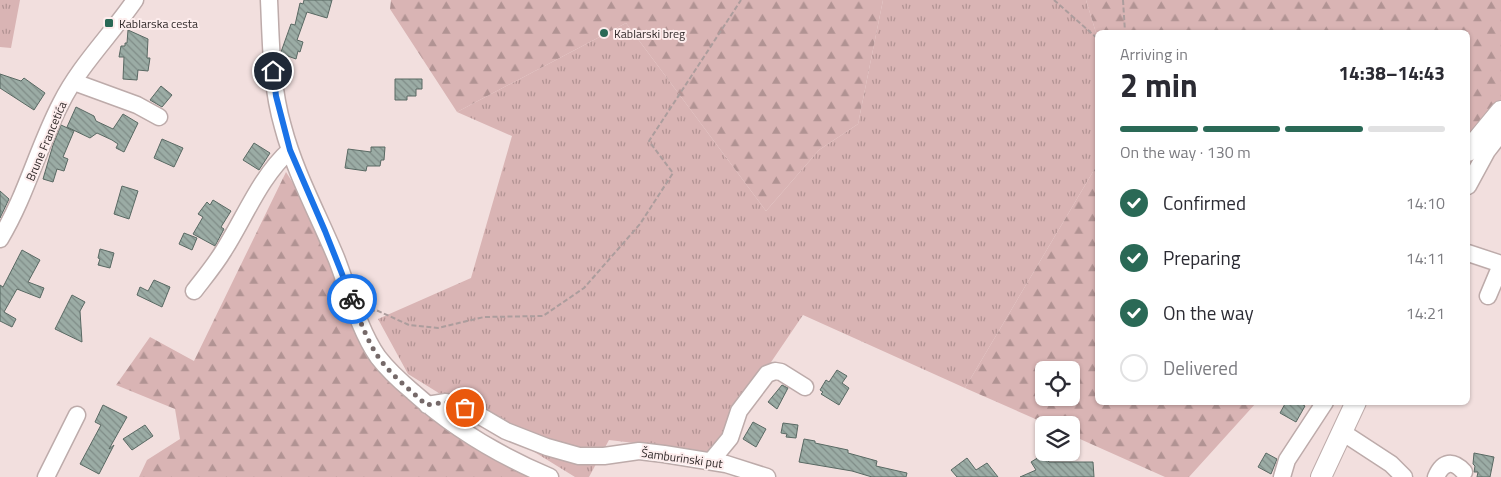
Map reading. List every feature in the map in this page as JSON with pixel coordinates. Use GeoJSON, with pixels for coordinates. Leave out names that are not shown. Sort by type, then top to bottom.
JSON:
{"type":"FeatureCollection","features":[{"type":"Feature","properties":{"kind":"main road"},"geometry":{"type":"LineString","coordinates":[[1470,149],[1501,111]]}},
{"type":"Feature","properties":{"kind":"main road"},"geometry":{"type":"LineString","coordinates":[[1321,477],[1355,405]]}},
{"type":"Feature","properties":{"kind":"street","name":"Brune Francetića"},"geometry":{"type":"LineString","coordinates":[[0,239],[17,210],[61,102],[87,61],[134,0]]}},
{"type":"Feature","properties":{"kind":"street"},"geometry":{"type":"LineString","coordinates":[[269,0],[276,96],[290,150],[358,314],[378,356],[394,376],[426,405],[463,432],[526,467],[550,477]]}},
{"type":"Feature","properties":{"kind":"street"},"geometry":{"type":"LineString","coordinates":[[74,82],[137,105],[159,118]]}},
{"type":"Feature","properties":{"kind":"street"},"geometry":{"type":"LineString","coordinates":[[1470,182],[1487,150],[1501,133]]}},
{"type":"Feature","properties":{"kind":"street"},"geometry":{"type":"LineString","coordinates":[[194,291],[224,251],[271,170],[290,150]]}},
{"type":"Feature","properties":{"kind":"street"},"geometry":{"type":"LineString","coordinates":[[1470,255],[1501,264],[1488,296]]}},
{"type":"Feature","properties":{"kind":"street"},"geometry":{"type":"LineString","coordinates":[[711,461],[730,438],[739,411],[767,374],[775,371],[782,372],[805,387]]}},
{"type":"Feature","properties":{"kind":"street","name":"Šamburinski put"},"geometry":{"type":"LineString","coordinates":[[426,405],[446,402],[465,408],[506,431],[547,447],[579,456],[604,456],[639,451],[726,464],[767,477]]}},
{"type":"Feature","properties":{"kind":"street"},"geometry":{"type":"LineString","coordinates":[[1282,477],[1287,460],[1323,405]]}},
{"type":"Feature","properties":{"kind":"street"},"geometry":{"type":"LineString","coordinates":[[46,477],[77,414]]}},
{"type":"Feature","properties":{"kind":"street"},"geometry":{"type":"LineString","coordinates":[[1342,432],[1391,464],[1404,477]]}},
{"type":"Feature","properties":{"kind":"street"},"geometry":{"type":"LineString","coordinates":[[1436,477],[1442,467],[1450,463],[1458,465],[1464,472]]}},
{"type":"Feature","properties":{"kind":"path"},"geometry":{"type":"LineString","coordinates":[[358,314],[376,310],[409,325],[438,328],[484,317],[543,316],[584,288],[640,224],[674,173],[648,141],[741,0]]}},
{"type":"Feature","properties":{"kind":"path"},"geometry":{"type":"LineString","coordinates":[[1054,0],[1095,36]]}},
{"type":"Feature","properties":{"kind":"path"},"geometry":{"type":"LineString","coordinates":[[1123,0],[1125,30]]}},
{"type":"Feature","properties":{"kind":"green space"},"geometry":{"type":"Polygon","coordinates":[[[0,0],[20,0],[11,48],[0,47],[0,0]]]}},
{"type":"Feature","properties":{"kind":"green space"},"geometry":{"type":"Polygon","coordinates":[[[391,0],[883,0],[858,124],[819,150],[766,211],[626,23],[457,112],[390,9],[391,0]]]}},
{"type":"Feature","properties":{"kind":"green space"},"geometry":{"type":"Polygon","coordinates":[[[883,0],[1086,0],[1095,30],[1095,168],[965,388],[803,315],[710,452],[609,440],[589,477],[575,477],[408,374],[378,319],[471,278],[512,136],[457,112],[626,23],[766,211],[819,150],[858,124],[883,0]]]}},
{"type":"Feature","properties":{"kind":"green space"},"geometry":{"type":"Polygon","coordinates":[[[1086,0],[1501,0],[1501,102],[1470,146],[1470,30],[1095,30],[1086,0]]]}},
{"type":"Feature","properties":{"kind":"green space"},"geometry":{"type":"Polygon","coordinates":[[[1095,168],[1095,405],[1254,405],[1189,477],[1165,477],[1080,439],[1080,416],[1035,416],[1035,419],[965,388],[1095,168]]]}},
{"type":"Feature","properties":{"kind":"green space"},"geometry":{"type":"Polygon","coordinates":[[[286,172],[316,219],[374,363],[414,404],[547,477],[139,477],[147,460],[180,439],[175,409],[116,385],[150,337],[194,361],[286,172]]]}},
{"type":"Feature","properties":{"kind":"building"},"geometry":{"type":"Polygon","coordinates":[[[304,0],[332,0],[327,18],[307,12],[297,40],[303,42],[296,59],[281,52],[291,24],[295,25],[300,3],[303,4],[304,0]]]}},
{"type":"Feature","properties":{"kind":"building"},"geometry":{"type":"Polygon","coordinates":[[[128,30],[148,39],[147,58],[150,58],[148,71],[138,70],[137,80],[123,79],[124,57],[119,57],[121,46],[125,46],[125,43],[127,43],[128,30]]]}},
{"type":"Feature","properties":{"kind":"building"},"geometry":{"type":"Polygon","coordinates":[[[0,74],[21,81],[24,78],[45,93],[34,110],[0,88],[0,74]]]}},
{"type":"Feature","properties":{"kind":"building"},"geometry":{"type":"Polygon","coordinates":[[[395,79],[422,79],[422,89],[416,89],[416,96],[407,96],[407,100],[395,100],[395,79]]]}},
{"type":"Feature","properties":{"kind":"building"},"geometry":{"type":"Polygon","coordinates":[[[161,86],[172,95],[162,107],[150,100],[161,86]]]}},
{"type":"Feature","properties":{"kind":"building"},"geometry":{"type":"Polygon","coordinates":[[[76,107],[94,116],[96,121],[113,129],[123,114],[138,123],[124,152],[116,148],[118,144],[97,133],[90,138],[67,127],[76,107]]]}},
{"type":"Feature","properties":{"kind":"building"},"geometry":{"type":"Polygon","coordinates":[[[61,125],[74,131],[63,157],[68,159],[64,171],[57,169],[53,182],[43,179],[61,125]]]}},
{"type":"Feature","properties":{"kind":"building"},"geometry":{"type":"Polygon","coordinates":[[[162,139],[183,148],[174,167],[154,158],[162,139]]]}},
{"type":"Feature","properties":{"kind":"building"},"geometry":{"type":"Polygon","coordinates":[[[254,143],[270,153],[259,170],[243,160],[254,143]]]}},
{"type":"Feature","properties":{"kind":"building"},"geometry":{"type":"Polygon","coordinates":[[[371,147],[385,147],[384,160],[381,160],[380,166],[367,166],[366,171],[345,168],[348,149],[371,152],[371,147]]]}},
{"type":"Feature","properties":{"kind":"building"},"geometry":{"type":"Polygon","coordinates":[[[122,186],[138,191],[129,219],[114,214],[122,186]]]}},
{"type":"Feature","properties":{"kind":"building"},"geometry":{"type":"Polygon","coordinates":[[[0,191],[9,199],[0,218],[0,191]]]}},
{"type":"Feature","properties":{"kind":"building"},"geometry":{"type":"Polygon","coordinates":[[[213,200],[231,211],[221,227],[224,229],[215,246],[193,234],[203,217],[198,214],[207,202],[210,205],[213,200]]]}},
{"type":"Feature","properties":{"kind":"building"},"geometry":{"type":"Polygon","coordinates":[[[184,233],[197,238],[192,250],[179,244],[184,233]]]}},
{"type":"Feature","properties":{"kind":"building"},"geometry":{"type":"Polygon","coordinates":[[[100,249],[114,253],[110,268],[98,265],[100,249]]]}},
{"type":"Feature","properties":{"kind":"building"},"geometry":{"type":"Polygon","coordinates":[[[22,250],[40,260],[28,282],[44,288],[40,298],[17,289],[4,312],[16,319],[12,327],[0,321],[0,285],[3,287],[22,250]]]}},
{"type":"Feature","properties":{"kind":"building"},"geometry":{"type":"Polygon","coordinates":[[[154,280],[170,287],[162,307],[137,295],[140,287],[148,291],[154,280]]]}},
{"type":"Feature","properties":{"kind":"building"},"geometry":{"type":"Polygon","coordinates":[[[72,295],[85,302],[80,311],[82,342],[55,329],[72,295]]]}},
{"type":"Feature","properties":{"kind":"building"},"geometry":{"type":"Polygon","coordinates":[[[837,370],[847,376],[842,383],[849,388],[839,405],[821,394],[823,392],[820,390],[826,380],[829,382],[837,370]]]}},
{"type":"Feature","properties":{"kind":"building"},"geometry":{"type":"Polygon","coordinates":[[[782,385],[788,388],[777,409],[768,402],[782,385]]]}},
{"type":"Feature","properties":{"kind":"building"},"geometry":{"type":"Polygon","coordinates":[[[103,405],[127,417],[109,449],[114,445],[99,474],[80,464],[101,425],[95,422],[103,405]]]}},
{"type":"Feature","properties":{"kind":"building"},"geometry":{"type":"Polygon","coordinates":[[[1284,405],[1305,406],[1296,422],[1280,413],[1284,405]]]}},
{"type":"Feature","properties":{"kind":"building"},"geometry":{"type":"Polygon","coordinates":[[[753,422],[766,429],[756,447],[743,439],[753,422]]]}},
{"type":"Feature","properties":{"kind":"building"},"geometry":{"type":"Polygon","coordinates":[[[783,423],[798,425],[796,438],[786,437],[787,434],[781,433],[783,423]]]}},
{"type":"Feature","properties":{"kind":"building"},"geometry":{"type":"Polygon","coordinates":[[[145,425],[153,436],[132,450],[123,439],[145,425]]]}},
{"type":"Feature","properties":{"kind":"building"},"geometry":{"type":"Polygon","coordinates":[[[804,439],[848,450],[848,453],[877,461],[876,466],[907,473],[906,477],[872,477],[852,471],[799,462],[804,439]]]}},
{"type":"Feature","properties":{"kind":"building"},"geometry":{"type":"Polygon","coordinates":[[[1266,453],[1277,459],[1271,474],[1258,467],[1266,453]]]}},
{"type":"Feature","properties":{"kind":"building"},"geometry":{"type":"Polygon","coordinates":[[[1474,453],[1494,457],[1490,477],[1477,477],[1478,472],[1474,472],[1475,466],[1473,464],[1474,453]]]}},
{"type":"Feature","properties":{"kind":"building"},"geometry":{"type":"Polygon","coordinates":[[[967,458],[976,470],[987,463],[998,477],[957,477],[951,470],[967,458]]]}},
{"type":"Feature","properties":{"kind":"building"},"geometry":{"type":"Polygon","coordinates":[[[1035,460],[1049,462],[1093,462],[1094,477],[1020,477],[1036,470],[1031,462],[1035,460]]]}},
{"type":"Feature","properties":{"kind":"way so far"},"geometry":{"type":"LineString","coordinates":[[352,299],[364,330],[378,356],[394,376],[426,405],[446,402],[465,408]]}},
{"type":"Feature","properties":{"kind":"place","name":"Kablarska cesta"},"geometry":{"type":"Point","coordinates":[109,23]}},
{"type":"Feature","properties":{"kind":"place","name":"Kablarski breg"},"geometry":{"type":"Point","coordinates":[604,33]}},
{"type":"Feature","properties":{"kind":"route"},"geometry":{"type":"LineString","coordinates":[[273,71],[276,96],[290,150],[352,299]]}}]}
